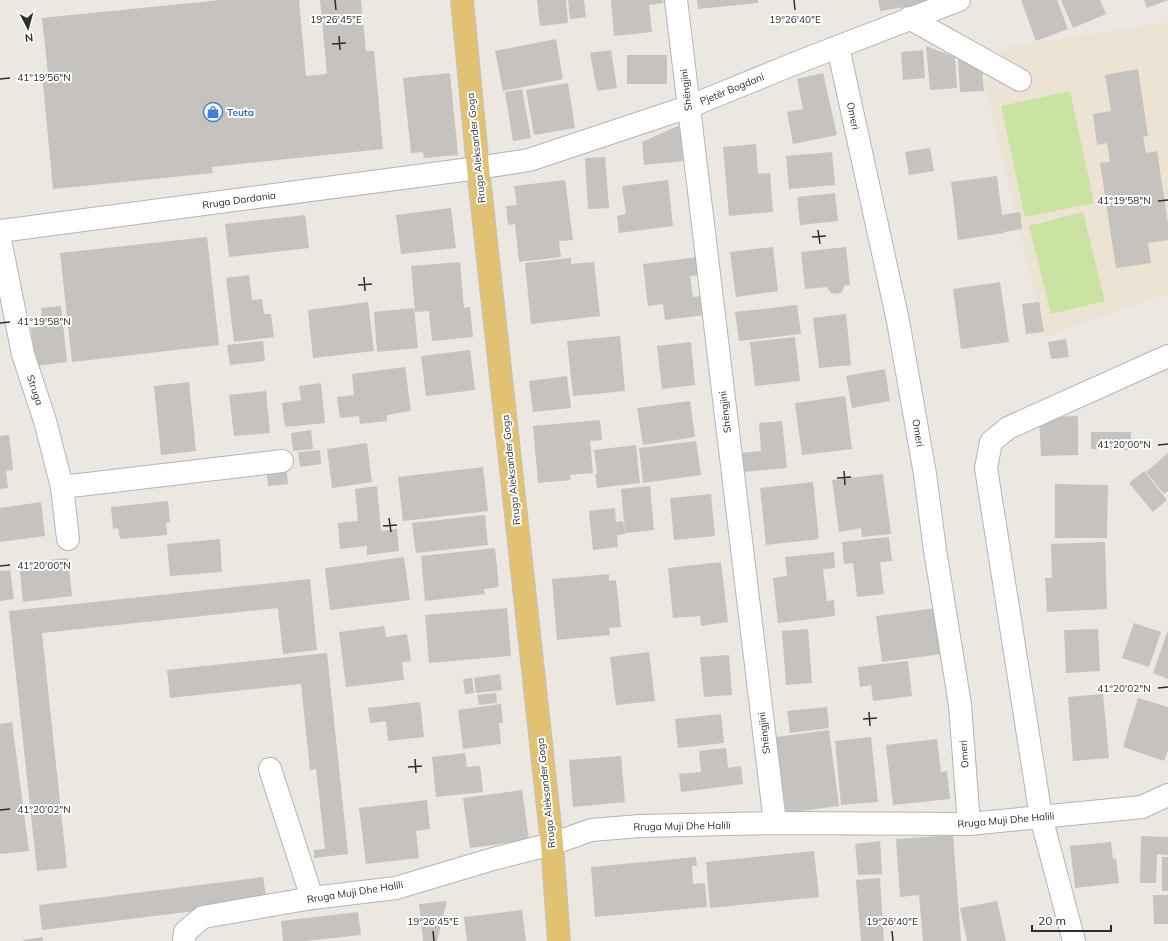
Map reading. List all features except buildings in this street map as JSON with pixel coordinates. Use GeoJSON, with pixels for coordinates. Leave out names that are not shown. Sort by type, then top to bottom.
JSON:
{"type":"FeatureCollection","features":[{"type":"Feature","properties":{"kind":"main road","name":"Rruga Aleksander Goga"},"geometry":{"type":"LineString","coordinates":[[462,0],[478,168],[552,844],[559,941]]}},
{"type":"Feature","properties":{"kind":"street","name":"Shëngjini"},"geometry":{"type":"LineString","coordinates":[[676,0],[775,824]]}},
{"type":"Feature","properties":{"kind":"street","name":"Pjetër Bogdani"},"geometry":{"type":"LineString","coordinates":[[478,168],[529,160],[688,107],[909,18],[959,0]]}},
{"type":"Feature","properties":{"kind":"street"},"geometry":{"type":"LineString","coordinates":[[909,18],[1020,80]]}},
{"type":"Feature","properties":{"kind":"street","name":"Omeri"},"geometry":{"type":"LineString","coordinates":[[838,47],[898,321],[925,474],[935,550],[960,705],[969,824]]}},
{"type":"Feature","properties":{"kind":"street","name":"Rruga Dardania"},"geometry":{"type":"LineString","coordinates":[[0,232],[478,168]]}},
{"type":"Feature","properties":{"kind":"street","name":"Struga"},"geometry":{"type":"LineString","coordinates":[[0,240],[23,354],[45,421],[62,487],[68,539]]}},
{"type":"Feature","properties":{"kind":"street"},"geometry":{"type":"LineString","coordinates":[[1074,941],[1042,817],[986,468],[991,442],[1008,428],[1168,356]]}},
{"type":"Feature","properties":{"kind":"street"},"geometry":{"type":"LineString","coordinates":[[62,487],[282,461]]}},
{"type":"Feature","properties":{"kind":"street"},"geometry":{"type":"LineString","coordinates":[[270,769],[312,898]]}},
{"type":"Feature","properties":{"kind":"street","name":"Rruga Muji Dhe Halili"},"geometry":{"type":"LineString","coordinates":[[184,941],[185,932],[203,917],[312,898],[396,888],[493,859],[552,844],[591,830],[640,826],[969,824],[1142,807],[1168,795]]}},
{"type":"Feature","properties":{"kind":"shaded area"},"geometry":{"type":"Polygon","coordinates":[[[1168,22],[1168,293],[1045,337],[984,81],[1007,47],[1168,22]]]}},
{"type":"Feature","properties":{"kind":"green space"},"geometry":{"type":"Polygon","coordinates":[[[1070,91],[1094,203],[1025,217],[1001,106],[1070,91]]]}},
{"type":"Feature","properties":{"kind":"green space"},"geometry":{"type":"Polygon","coordinates":[[[1083,212],[1105,301],[1051,314],[1029,226],[1083,212]]]}},
{"type":"Feature","properties":{"kind":"place","name":"Teuta"},"geometry":{"type":"Point","coordinates":[213,112]}}]}
